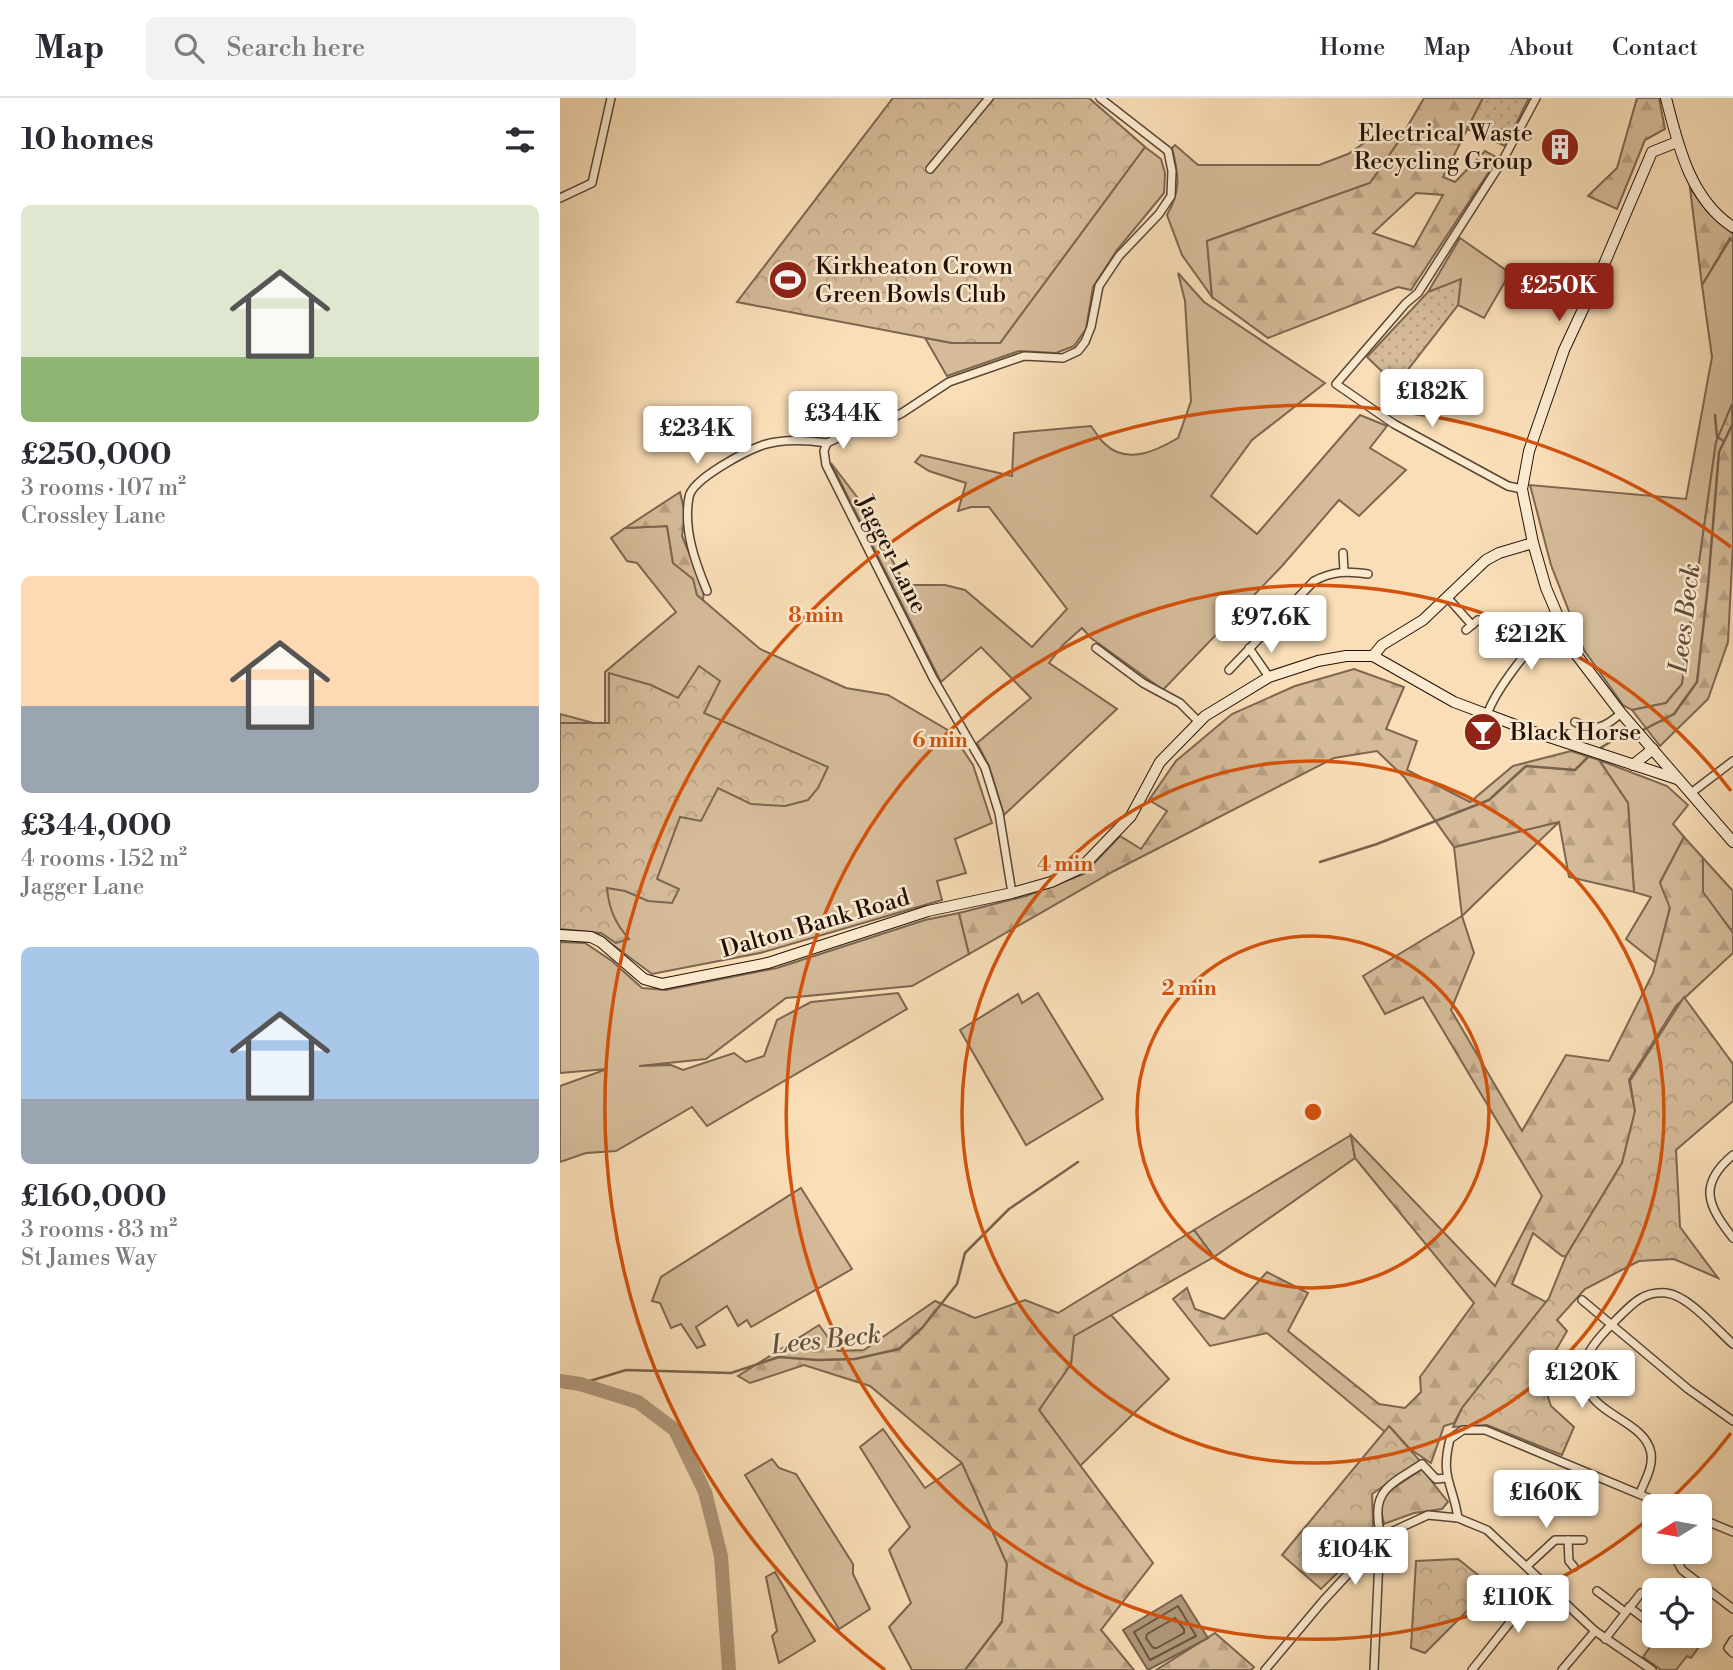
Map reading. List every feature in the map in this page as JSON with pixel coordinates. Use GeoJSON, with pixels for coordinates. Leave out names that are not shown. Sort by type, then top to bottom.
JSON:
{"type":"FeatureCollection","features":[{"type":"Feature","properties":{"kind":"street"},"geometry":{"type":"LineString","coordinates":[[560,198],[592,183],[611,98]]}},
{"type":"Feature","properties":{"kind":"street"},"geometry":{"type":"LineString","coordinates":[[930,169],[989,98]]}},
{"type":"Feature","properties":{"kind":"street"},"geometry":{"type":"LineString","coordinates":[[707,591],[692,552],[688,519],[689,495],[692,488],[719,468],[765,445],[808,440],[827,443],[850,432],[882,423],[949,382],[1024,356],[1063,358],[1078,351],[1091,327],[1099,286],[1119,256],[1159,215],[1171,196],[1172,171],[1168,151],[1100,98]]}},
{"type":"Feature","properties":{"kind":"street"},"geometry":{"type":"LineString","coordinates":[[1522,489],[1508,486],[1394,424],[1336,384],[1406,303],[1418,293],[1504,158],[1536,98]]}},
{"type":"Feature","properties":{"kind":"street"},"geometry":{"type":"LineString","coordinates":[[1666,98],[1677,142],[1693,181],[1717,213],[1733,228]]}},
{"type":"Feature","properties":{"kind":"street"},"geometry":{"type":"LineString","coordinates":[[1677,142],[1653,152],[1563,350],[1529,451],[1522,489],[1533,543],[1557,618],[1572,649],[1621,713],[1733,842]]}},
{"type":"Feature","properties":{"kind":"street","name":"Jagger Lane"},"geometry":{"type":"LineString","coordinates":[[827,443],[824,452],[826,465],[933,678],[985,768],[999,813],[1012,893]]}},
{"type":"Feature","properties":{"kind":"street"},"geometry":{"type":"LineString","coordinates":[[1533,543],[1499,553],[1486,560],[1423,620],[1382,645],[1373,656],[1454,702],[1677,779]]}},
{"type":"Feature","properties":{"kind":"street"},"geometry":{"type":"LineString","coordinates":[[1343,553],[1344,571]]}},
{"type":"Feature","properties":{"kind":"street"},"geometry":{"type":"LineString","coordinates":[[1229,670],[1314,581],[1344,571],[1368,573]]}},
{"type":"Feature","properties":{"kind":"street"},"geometry":{"type":"LineString","coordinates":[[1447,597],[1472,625]]}},
{"type":"Feature","properties":{"kind":"street"},"geometry":{"type":"LineString","coordinates":[[1487,715],[1492,702],[1537,640],[1557,618]]}},
{"type":"Feature","properties":{"kind":"street"},"geometry":{"type":"LineString","coordinates":[[1096,648],[1143,682],[1180,703],[1199,722]]}},
{"type":"Feature","properties":{"kind":"street"},"geometry":{"type":"LineString","coordinates":[[1250,648],[1269,677]]}},
{"type":"Feature","properties":{"kind":"street","name":"Dalton Bank Road"},"geometry":{"type":"LineString","coordinates":[[560,935],[591,937],[606,945],[644,979],[662,984],[768,963],[928,911],[1051,882],[1081,868],[1131,816],[1160,762],[1205,716],[1269,677],[1346,656],[1373,656]]}},
{"type":"Feature","properties":{"kind":"street"},"geometry":{"type":"LineString","coordinates":[[1575,722],[1587,728],[1598,729],[1609,725],[1621,713]]}},
{"type":"Feature","properties":{"kind":"street"},"geometry":{"type":"LineString","coordinates":[[1633,765],[1650,746]]}},
{"type":"Feature","properties":{"kind":"street"},"geometry":{"type":"LineString","coordinates":[[1691,793],[1733,761]]}},
{"type":"Feature","properties":{"kind":"street"},"geometry":{"type":"LineString","coordinates":[[1733,1155],[1719,1166],[1714,1175],[1710,1201],[1715,1215],[1733,1238]]}},
{"type":"Feature","properties":{"kind":"street"},"geometry":{"type":"LineString","coordinates":[[1458,1518],[1445,1460],[1450,1439],[1464,1430],[1485,1430],[1640,1493],[1651,1467],[1651,1452],[1644,1436],[1591,1399],[1583,1380],[1584,1358],[1611,1324],[1638,1298],[1655,1292],[1675,1294],[1733,1344]]}},
{"type":"Feature","properties":{"kind":"street"},"geometry":{"type":"LineString","coordinates":[[1582,1300],[1688,1390],[1733,1421]]}},
{"type":"Feature","properties":{"kind":"street"},"geometry":{"type":"LineString","coordinates":[[1384,1539],[1379,1532],[1377,1505],[1381,1492],[1422,1464],[1436,1479],[1447,1478]]}},
{"type":"Feature","properties":{"kind":"street"},"geometry":{"type":"LineString","coordinates":[[1268,1669],[1323,1601],[1374,1546],[1391,1532],[1429,1516],[1458,1518],[1488,1530],[1595,1631],[1651,1670]]}},
{"type":"Feature","properties":{"kind":"street"},"geometry":{"type":"LineString","coordinates":[[1712,1523],[1733,1531]]}},
{"type":"Feature","properties":{"kind":"street"},"geometry":{"type":"LineString","coordinates":[[1527,1566],[1555,1540],[1583,1540]]}},
{"type":"Feature","properties":{"kind":"street"},"geometry":{"type":"LineString","coordinates":[[1568,1540],[1569,1561],[1574,1567]]}},
{"type":"Feature","properties":{"kind":"street"},"geometry":{"type":"LineString","coordinates":[[1374,1546],[1379,1558],[1374,1670]]}},
{"type":"Feature","properties":{"kind":"street"},"geometry":{"type":"LineString","coordinates":[[1679,1564],[1682,1570],[1733,1609]]}},
{"type":"Feature","properties":{"kind":"street"},"geometry":{"type":"LineString","coordinates":[[1472,1670],[1542,1582]]}},
{"type":"Feature","properties":{"kind":"street"},"geometry":{"type":"LineString","coordinates":[[1597,1591],[1642,1618]]}},
{"type":"Feature","properties":{"kind":"street"},"geometry":{"type":"LineString","coordinates":[[1605,1639],[1641,1593]]}},
{"type":"Feature","properties":{"kind":"street"},"geometry":{"type":"LineString","coordinates":[[1562,1670],[1595,1631]]}},
{"type":"Feature","properties":{"kind":"street"},"geometry":{"type":"LineString","coordinates":[[1733,1640],[1728,1647],[1733,1653]]}},
{"type":"Feature","properties":{"kind":"green space"},"geometry":{"type":"Polygon","coordinates":[[[893,98],[1089,98],[1145,147],[1000,343],[952,343],[737,302],[893,98]]]}},
{"type":"Feature","properties":{"kind":"green space"},"geometry":{"type":"Polygon","coordinates":[[[1424,98],[1483,98],[1443,177],[1455,182],[1485,151],[1498,158],[1411,290],[1398,287],[1268,338],[1212,297],[1207,241],[1370,183],[1424,98]],[[1416,193],[1373,233],[1414,247],[1443,195],[1416,193]]]}},
{"type":"Feature","properties":{"kind":"green space"},"geometry":{"type":"Polygon","coordinates":[[[1483,98],[1529,98],[1505,146],[1467,129],[1483,98]]]}},
{"type":"Feature","properties":{"kind":"green space"},"geometry":{"type":"Polygon","coordinates":[[[1637,98],[1659,98],[1665,129],[1645,140],[1617,209],[1588,196],[1617,168],[1637,98]]]}},
{"type":"Feature","properties":{"kind":"green space"},"geometry":{"type":"Polygon","coordinates":[[[1383,130],[1399,141],[1370,183],[1207,241],[1212,297],[1182,255],[1167,215],[1177,190],[1172,148],[1175,145],[1198,165],[1319,165],[1348,154],[1383,130]]]}},
{"type":"Feature","properties":{"kind":"green space"},"geometry":{"type":"Polygon","coordinates":[[[1145,147],[1161,159],[1165,173],[1164,193],[1117,250],[1093,287],[1086,329],[1074,346],[1056,353],[1019,351],[947,376],[925,338],[952,343],[1000,343],[1145,147]]]}},
{"type":"Feature","properties":{"kind":"green space"},"geometry":{"type":"Polygon","coordinates":[[[1690,188],[1708,212],[1733,234],[1733,242],[1730,238],[1702,285],[1690,188]]]}},
{"type":"Feature","properties":{"kind":"green space"},"geometry":{"type":"Polygon","coordinates":[[[1460,238],[1510,273],[1484,318],[1458,305],[1461,280],[1428,292],[1460,238]]]}},
{"type":"Feature","properties":{"kind":"green space"},"geometry":{"type":"Polygon","coordinates":[[[1731,238],[1733,404],[1716,442],[1682,684],[1666,703],[1632,710],[1623,705],[1584,650],[1551,565],[1530,485],[1686,499],[1712,357],[1702,285],[1731,238]]]}},
{"type":"Feature","properties":{"kind":"green space"},"geometry":{"type":"Polygon","coordinates":[[[1178,273],[1204,302],[1325,383],[1252,440],[1211,496],[1257,534],[1360,415],[1387,426],[1370,448],[1406,470],[1359,516],[1339,500],[1282,566],[1163,690],[1091,638],[1082,628],[1063,645],[1049,663],[1117,709],[1004,815],[989,766],[977,743],[1031,698],[981,647],[941,682],[831,463],[857,497],[906,585],[945,585],[965,590],[1032,647],[1067,609],[989,507],[971,507],[958,511],[966,483],[929,471],[915,462],[921,455],[1012,476],[1014,433],[1091,426],[1103,442],[1114,450],[1132,455],[1151,451],[1178,438],[1191,401],[1185,301],[1178,273]]]}},
{"type":"Feature","properties":{"kind":"green space"},"geometry":{"type":"Polygon","coordinates":[[[1461,279],[1458,305],[1396,385],[1367,357],[1428,292],[1461,279]]]}},
{"type":"Feature","properties":{"kind":"green space"},"geometry":{"type":"Polygon","coordinates":[[[1732,404],[1733,544],[1728,642],[1708,699],[1660,746],[1632,710],[1666,703],[1682,684],[1716,442],[1732,404]]]}},
{"type":"Feature","properties":{"kind":"green space"},"geometry":{"type":"Polygon","coordinates":[[[680,492],[685,514],[682,536],[704,589],[703,600],[697,595],[693,579],[673,563],[667,526],[625,528],[680,492]]]}},
{"type":"Feature","properties":{"kind":"green space"},"geometry":{"type":"Polygon","coordinates":[[[667,526],[673,563],[694,579],[697,595],[760,649],[846,688],[888,695],[951,732],[973,765],[992,823],[955,839],[966,873],[937,881],[942,900],[760,953],[652,974],[594,931],[560,817],[560,714],[605,726],[605,672],[676,612],[637,563],[627,561],[611,538],[625,528],[667,526]]]}},
{"type":"Feature","properties":{"kind":"green space"},"geometry":{"type":"Polygon","coordinates":[[[699,666],[720,681],[704,713],[828,767],[818,788],[808,800],[785,806],[751,804],[718,788],[701,821],[680,817],[657,879],[679,889],[672,903],[648,901],[625,891],[607,888],[614,915],[629,939],[616,943],[601,933],[560,929],[560,723],[609,723],[609,673],[651,685],[678,698],[699,666]]]}},
{"type":"Feature","properties":{"kind":"green space"},"geometry":{"type":"Polygon","coordinates":[[[1354,669],[1404,687],[1386,729],[1417,741],[1407,770],[1470,802],[1513,766],[1571,751],[1599,760],[1628,803],[1634,892],[1569,877],[1559,822],[1454,847],[1404,777],[1377,751],[1334,758],[1114,871],[969,954],[959,913],[1026,896],[1084,874],[1120,836],[1141,849],[1167,811],[1149,800],[1176,761],[1232,714],[1295,686],[1354,669]]]}},
{"type":"Feature","properties":{"kind":"green space"},"geometry":{"type":"Polygon","coordinates":[[[1599,760],[1667,786],[1688,805],[1673,824],[1684,837],[1660,882],[1670,907],[1656,963],[1626,939],[1651,897],[1634,892],[1628,803],[1599,760]]]}},
{"type":"Feature","properties":{"kind":"green space"},"geometry":{"type":"Polygon","coordinates":[[[1559,822],[1462,916],[1454,847],[1559,822]]]}},
{"type":"Feature","properties":{"kind":"green space"},"geometry":{"type":"Polygon","coordinates":[[[1684,837],[1703,858],[1703,892],[1733,933],[1733,953],[1676,1006],[1629,1080],[1635,1112],[1622,1163],[1566,1256],[1562,1256],[1533,1233],[1512,1284],[1546,1302],[1462,1408],[1454,1423],[1444,1426],[1431,1463],[1410,1449],[1390,1427],[1385,1432],[1267,1333],[1210,1346],[1173,1299],[1187,1288],[1195,1309],[1224,1319],[1267,1272],[1308,1293],[1288,1331],[1379,1404],[1405,1408],[1421,1392],[1420,1377],[1474,1303],[1355,1158],[1351,1135],[1495,1286],[1542,1196],[1423,997],[1385,1014],[1363,976],[1462,916],[1474,953],[1451,1010],[1522,1131],[1566,1055],[1609,1061],[1653,973],[1670,908],[1660,883],[1684,837]]]}},
{"type":"Feature","properties":{"kind":"green space"},"geometry":{"type":"Polygon","coordinates":[[[1703,858],[1733,891],[1731,930],[1702,892],[1703,858]]]}},
{"type":"Feature","properties":{"kind":"green space"},"geometry":{"type":"Polygon","coordinates":[[[959,913],[969,954],[912,986],[786,998],[706,1059],[639,1066],[671,1065],[683,1070],[734,1053],[746,1062],[764,1056],[777,1020],[811,1002],[898,993],[907,1009],[707,1126],[692,1107],[616,1151],[586,1153],[560,1162],[560,1086],[607,1069],[560,1073],[560,942],[585,943],[612,961],[642,988],[666,990],[777,968],[925,920],[959,913]]]}},
{"type":"Feature","properties":{"kind":"green space"},"geometry":{"type":"Polygon","coordinates":[[[1038,993],[1103,1099],[1026,1145],[960,1030],[1018,994],[1022,1003],[1038,993]]]}},
{"type":"Feature","properties":{"kind":"green space"},"geometry":{"type":"Polygon","coordinates":[[[1684,997],[1733,1064],[1733,1101],[1676,1150],[1680,1227],[1718,1278],[1674,1259],[1639,1261],[1585,1289],[1557,1320],[1567,1331],[1541,1376],[1551,1406],[1574,1427],[1562,1455],[1487,1425],[1453,1427],[1462,1408],[1549,1298],[1566,1256],[1622,1163],[1635,1111],[1630,1081],[1684,997]]]}},
{"type":"Feature","properties":{"kind":"green space"},"geometry":{"type":"Polygon","coordinates":[[[1351,1135],[1355,1158],[1214,1257],[1194,1230],[1351,1135]]]}},
{"type":"Feature","properties":{"kind":"green space"},"geometry":{"type":"Polygon","coordinates":[[[801,1188],[852,1269],[751,1327],[747,1320],[738,1326],[727,1306],[696,1327],[705,1345],[697,1348],[681,1324],[671,1328],[660,1303],[652,1301],[661,1277],[801,1188]]]}},
{"type":"Feature","properties":{"kind":"green space"},"geometry":{"type":"Polygon","coordinates":[[[1194,1230],[1214,1257],[1074,1336],[1071,1364],[1039,1410],[1153,1563],[1101,1630],[1134,1670],[965,1670],[1002,1622],[1007,1564],[962,1463],[870,1386],[804,1365],[750,1383],[738,1376],[819,1325],[838,1351],[864,1350],[935,1301],[975,1318],[1025,1300],[1058,1313],[1194,1230]]]}},
{"type":"Feature","properties":{"kind":"green space"},"geometry":{"type":"Polygon","coordinates":[[[1111,1315],[1169,1379],[1080,1466],[1039,1410],[1071,1364],[1074,1336],[1111,1315]]]}},
{"type":"Feature","properties":{"kind":"green space"},"geometry":{"type":"Polygon","coordinates":[[[1389,1426],[1420,1461],[1372,1494],[1373,1523],[1369,1542],[1321,1589],[1282,1555],[1389,1426]]]}},
{"type":"Feature","properties":{"kind":"green space"},"geometry":{"type":"Polygon","coordinates":[[[883,1429],[925,1488],[962,1463],[1007,1564],[1002,1621],[965,1670],[912,1670],[889,1627],[911,1603],[889,1550],[910,1527],[860,1447],[883,1429]]]}},
{"type":"Feature","properties":{"kind":"green space"},"geometry":{"type":"Polygon","coordinates":[[[772,1459],[779,1468],[796,1474],[853,1564],[853,1574],[870,1609],[839,1629],[745,1475],[772,1459]]]}},
{"type":"Feature","properties":{"kind":"green space"},"geometry":{"type":"Polygon","coordinates":[[[1422,1469],[1448,1502],[1442,1509],[1414,1513],[1384,1524],[1380,1505],[1385,1494],[1422,1469]]]}},
{"type":"Feature","properties":{"kind":"green space"},"geometry":{"type":"Polygon","coordinates":[[[1458,1559],[1492,1586],[1425,1653],[1411,1648],[1416,1561],[1458,1559]]]}},
{"type":"Feature","properties":{"kind":"green space"},"geometry":{"type":"Polygon","coordinates":[[[775,1572],[815,1641],[779,1663],[772,1636],[777,1631],[766,1577],[775,1572]]]}},
{"type":"Feature","properties":{"kind":"green space"},"geometry":{"type":"Polygon","coordinates":[[[1215,1633],[1254,1667],[1251,1670],[1156,1670],[1215,1633]]]}},
{"type":"Feature","properties":{"kind":"green space"},"geometry":{"type":"Polygon","coordinates":[[[1649,1648],[1698,1648],[1691,1658],[1687,1656],[1676,1670],[1661,1670],[1643,1657],[1649,1648]]]}},
{"type":"Feature","properties":{"kind":"water"},"geometry":{"type":"Polygon","coordinates":[[[1181,1595],[1208,1638],[1148,1670],[1123,1630],[1181,1595]]]}},
{"type":"Feature","properties":{"kind":"waterway"},"geometry":{"type":"LineString","coordinates":[[1715,415],[1717,437],[1724,441]]}},
{"type":"Feature","properties":{"kind":"waterway","name":"Lees Beck"},"geometry":{"type":"LineString","coordinates":[[1641,731],[1674,714],[1697,682],[1719,452],[1733,423]]}},
{"type":"Feature","properties":{"kind":"waterway","name":"Lees Beck"},"geometry":{"type":"LineString","coordinates":[[1597,750],[1612,741],[1636,735]]}},
{"type":"Feature","properties":{"kind":"waterway","name":"Lees Beck"},"geometry":{"type":"LineString","coordinates":[[1320,862],[1377,844],[1489,800],[1526,766],[1575,770],[1591,754]]}},
{"type":"Feature","properties":{"kind":"waterway","name":"Lees Beck"},"geometry":{"type":"LineString","coordinates":[[580,1384],[626,1370],[731,1373],[779,1357],[855,1359],[899,1349],[922,1328],[957,1284],[965,1253],[1009,1209],[1078,1162]]}},
{"type":"Feature","properties":{"kind":"waterway"},"geometry":{"type":"LineString","coordinates":[[560,1381],[580,1384],[638,1402],[675,1430],[705,1492],[721,1556],[729,1670]]}},
{"type":"Feature","properties":{"kind":"place","name":"Electrical Waste Recycling Group"},"geometry":{"type":"Point","coordinates":[1560,147]}},
{"type":"Feature","properties":{"kind":"place","name":"Kirkheaton Crown Green Bowls Club"},"geometry":{"type":"Point","coordinates":[788,280]}},
{"type":"Feature","properties":{"kind":"place","name":"Black Horse"},"geometry":{"type":"Point","coordinates":[1483,732]}}]}
